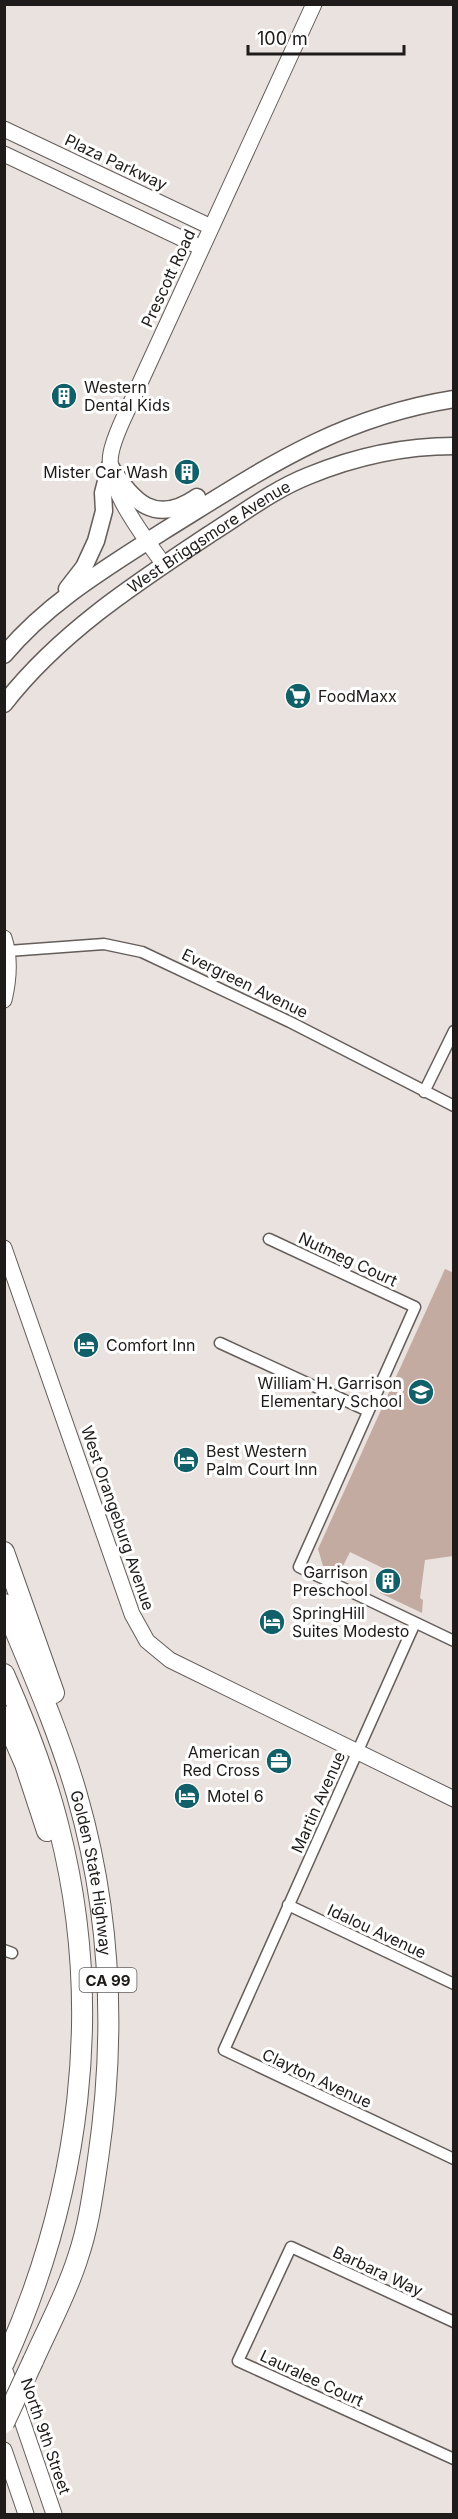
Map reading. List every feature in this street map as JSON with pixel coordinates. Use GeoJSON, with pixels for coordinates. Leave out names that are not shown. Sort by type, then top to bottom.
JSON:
{"type":"FeatureCollection","features":[{"type":"Feature","properties":{"kind":"highway"},"geometry":{"type":"LineString","coordinates":[[4,1552],[49,1675],[70,1749],[88,1836]]}},
{"type":"Feature","properties":{"kind":"highway","name":"Golden State Highway"},"geometry":{"type":"LineString","coordinates":[[4,1604],[63,1748],[88,1836],[98,1890],[110,2008],[103,2122],[89,2218],[78,2259],[4,2423]]}},
{"type":"Feature","properties":{"kind":"highway","name":"Golden State Highway"},"geometry":{"type":"LineString","coordinates":[[4,1674],[43,1772],[60,1829],[74,1907],[81,2003],[80,2077],[76,2119],[61,2202],[50,2243],[20,2329],[4,2363]]}},
{"type":"Feature","properties":{"kind":"highway"},"geometry":{"type":"LineString","coordinates":[[4,1716],[26,1764],[74,1907]]}},
{"type":"Feature","properties":{"kind":"main road","name":"West Briggsmore Avenue"},"geometry":{"type":"LineString","coordinates":[[4,655],[51,608],[148,541],[257,472],[303,446],[352,425],[423,404],[453,399]]}},
{"type":"Feature","properties":{"kind":"main road"},"geometry":{"type":"LineString","coordinates":[[110,466],[125,489],[138,501],[152,509],[168,511],[188,503],[248,465],[303,446]]}},
{"type":"Feature","properties":{"kind":"main road","name":"West Briggsmore Avenue"},"geometry":{"type":"LineString","coordinates":[[4,704],[39,664],[96,614],[164,565],[273,493],[306,477],[355,459],[405,449],[453,446]]}},
{"type":"Feature","properties":{"kind":"main road"},"geometry":{"type":"LineString","coordinates":[[51,608],[84,567],[96,541],[104,511],[103,493],[110,466]]}},
{"type":"Feature","properties":{"kind":"street","name":"Prescott Road"},"geometry":{"type":"LineString","coordinates":[[164,565],[119,495],[110,466],[114,442],[314,4]]}},
{"type":"Feature","properties":{"kind":"street","name":"Plaza Parkway"},"geometry":{"type":"LineString","coordinates":[[4,129],[211,228]]}},
{"type":"Feature","properties":{"kind":"street"},"geometry":{"type":"LineString","coordinates":[[4,154],[202,248]]}},
{"type":"Feature","properties":{"kind":"street","name":"Evergreen Avenue"},"geometry":{"type":"LineString","coordinates":[[6,945],[104,944],[142,952],[291,1022],[453,1106]]}},
{"type":"Feature","properties":{"kind":"street"},"geometry":{"type":"LineString","coordinates":[[4,1000],[8,982],[6,945]]}},
{"type":"Feature","properties":{"kind":"street"},"geometry":{"type":"LineString","coordinates":[[424,1092],[453,1031]]}},
{"type":"Feature","properties":{"kind":"street","name":"Nutmeg Court"},"geometry":{"type":"LineString","coordinates":[[269,1239],[415,1307],[368,1411]]}},
{"type":"Feature","properties":{"kind":"street","name":"West Orangeburg Avenue"},"geometry":{"type":"LineString","coordinates":[[4,1248],[139,1630],[147,1641],[170,1660],[453,1799]]}},
{"type":"Feature","properties":{"kind":"street"},"geometry":{"type":"LineString","coordinates":[[220,1343],[368,1411],[298,1567],[453,1641]]}},
{"type":"Feature","properties":{"kind":"street","name":"Martin Avenue"},"geometry":{"type":"LineString","coordinates":[[248,1993],[415,1623]]}},
{"type":"Feature","properties":{"kind":"street","name":"Idalou Avenue"},"geometry":{"type":"LineString","coordinates":[[288,1905],[453,1984]]}},
{"type":"Feature","properties":{"kind":"street","name":"Clayton Avenue"},"geometry":{"type":"LineString","coordinates":[[248,1993],[224,2050],[453,2159]]}},
{"type":"Feature","properties":{"kind":"street","name":"Barbara Way"},"geometry":{"type":"LineString","coordinates":[[291,2247],[453,2322]]}},
{"type":"Feature","properties":{"kind":"street","name":"Lauralee Court"},"geometry":{"type":"LineString","coordinates":[[291,2247],[238,2361],[453,2459]]}},
{"type":"Feature","properties":{"kind":"street","name":"North 9th Street"},"geometry":{"type":"LineString","coordinates":[[4,2368],[54,2514]]}},
{"type":"Feature","properties":{"kind":"street"},"geometry":{"type":"LineString","coordinates":[[4,2450],[26,2514]]}},
{"type":"Feature","properties":{"kind":"shaded area","name":"William H. Garrison Elementary School"},"geometry":{"type":"Polygon","coordinates":[[[445,1269],[454,1273],[453,1556],[425,1560],[420,1598],[423,1600],[422,1613],[380,1593],[382,1589],[392,1593],[399,1576],[350,1552],[339,1574],[323,1566],[318,1549],[445,1269]]]}},
{"type":"Feature","properties":{"kind":"place","name":"Western Dental Kids"},"geometry":{"type":"Point","coordinates":[64,396]}},
{"type":"Feature","properties":{"kind":"place","name":"Mister Car Wash"},"geometry":{"type":"Point","coordinates":[187,472]}},
{"type":"Feature","properties":{"kind":"place","name":"FoodMaxx"},"geometry":{"type":"Point","coordinates":[298,696]}},
{"type":"Feature","properties":{"kind":"place","name":"Comfort Inn"},"geometry":{"type":"Point","coordinates":[86,1345]}},
{"type":"Feature","properties":{"kind":"place","name":"William H. Garrison Elementary School"},"geometry":{"type":"Point","coordinates":[421,1392]}},
{"type":"Feature","properties":{"kind":"place","name":"Best Western Palm Court Inn"},"geometry":{"type":"Point","coordinates":[186,1460]}},
{"type":"Feature","properties":{"kind":"place","name":"Garrison Preschool"},"geometry":{"type":"Point","coordinates":[388,1581]}},
{"type":"Feature","properties":{"kind":"place","name":"SpringHill Suites Modesto"},"geometry":{"type":"Point","coordinates":[272,1622]}},
{"type":"Feature","properties":{"kind":"place","name":"American Red Cross"},"geometry":{"type":"Point","coordinates":[279,1761]}},
{"type":"Feature","properties":{"kind":"place","name":"Motel 6"},"geometry":{"type":"Point","coordinates":[187,1796]}}]}
